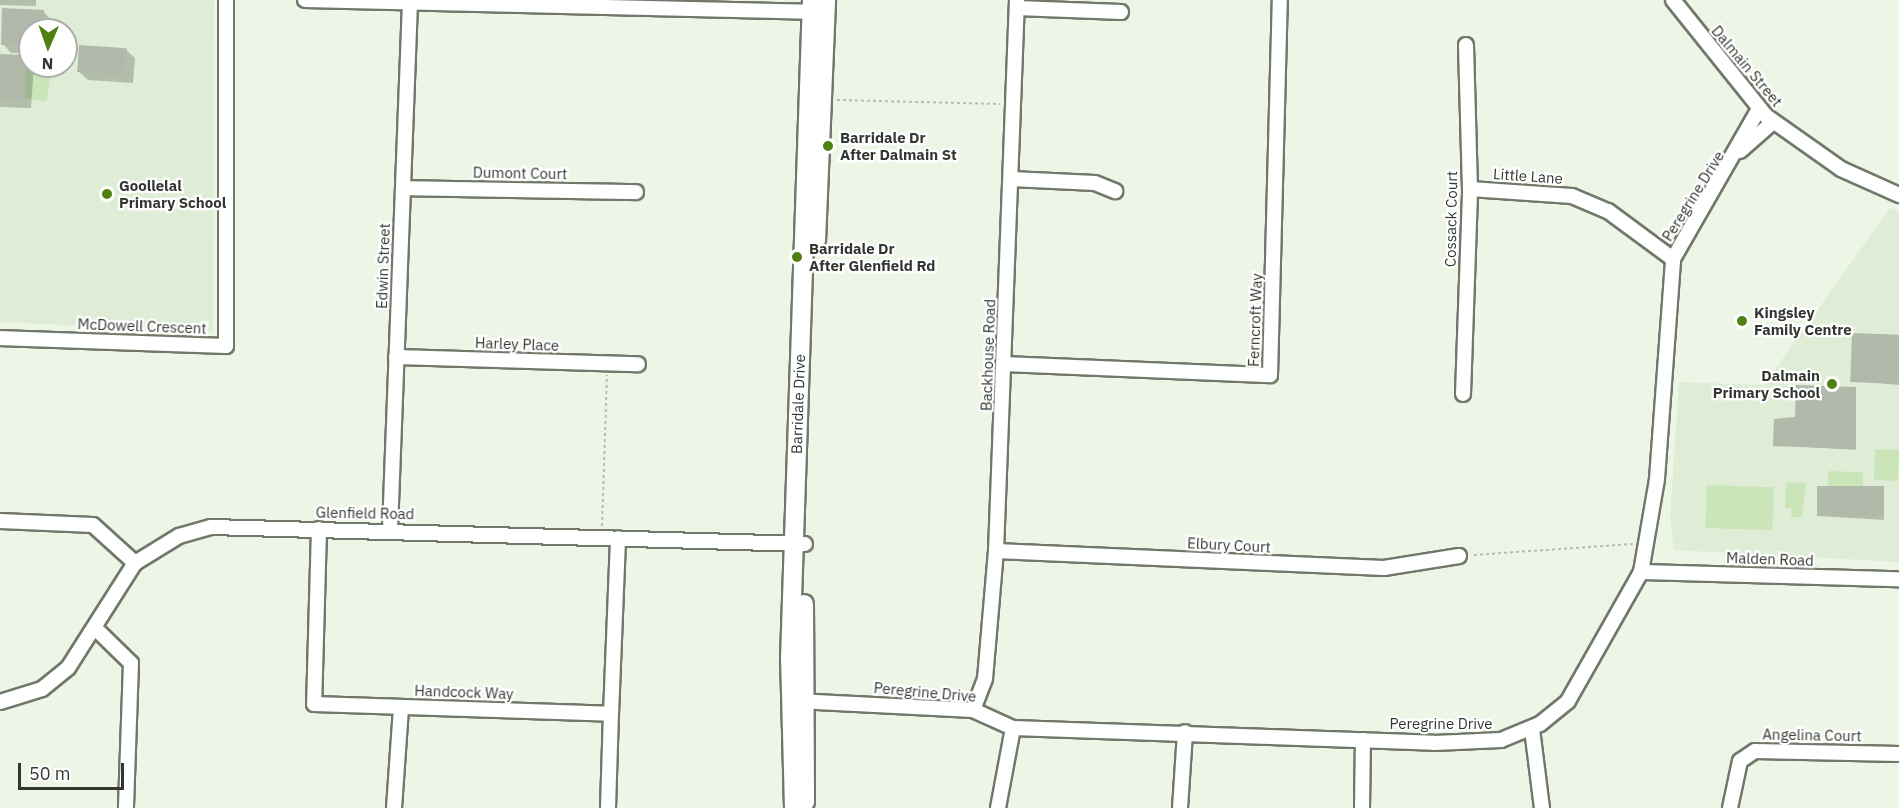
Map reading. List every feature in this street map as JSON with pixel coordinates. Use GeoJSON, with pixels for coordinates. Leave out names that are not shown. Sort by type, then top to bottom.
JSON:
{"type":"FeatureCollection","features":[{"type":"Feature","properties":{"kind":"street","name":"McDowell Crescent"},"geometry":{"type":"LineString","coordinates":[[0,338],[226,346],[226,0]]}},
{"type":"Feature","properties":{"kind":"street"},"geometry":{"type":"LineString","coordinates":[[305,0],[819,6]]}},
{"type":"Feature","properties":{"kind":"street","name":"Ferncroft Way"},"geometry":{"type":"LineString","coordinates":[[1005,364],[1270,375],[1280,0]]}},
{"type":"Feature","properties":{"kind":"street","name":"Dalmain Street"},"geometry":{"type":"LineString","coordinates":[[1673,0],[1760,109],[1773,122],[1841,169],[1899,195]]}},
{"type":"Feature","properties":{"kind":"street","name":"Edwin Street"},"geometry":{"type":"LineString","coordinates":[[390,530],[410,3]]}},
{"type":"Feature","properties":{"kind":"street"},"geometry":{"type":"LineString","coordinates":[[1017,4],[1121,12]]}},
{"type":"Feature","properties":{"kind":"street","name":"Backhouse Road"},"geometry":{"type":"LineString","coordinates":[[973,710],[985,679],[996,551],[1005,364],[1017,4]]}},
{"type":"Feature","properties":{"kind":"street","name":"Barridale Drive"},"geometry":{"type":"LineString","coordinates":[[799,544],[822,100],[819,6]]}},
{"type":"Feature","properties":{"kind":"street","name":"Barridale Drive"},"geometry":{"type":"LineString","coordinates":[[794,808],[799,544],[819,6]]}},
{"type":"Feature","properties":{"kind":"street","name":"Cossack Court"},"geometry":{"type":"LineString","coordinates":[[1463,394],[1470,189],[1466,45]]}},
{"type":"Feature","properties":{"kind":"street","name":"Peregrine Drive"},"geometry":{"type":"LineString","coordinates":[[1740,151],[1741,138],[1760,109]]}},
{"type":"Feature","properties":{"kind":"street","name":"Peregrine Drive"},"geometry":{"type":"LineString","coordinates":[[795,701],[973,710],[1013,728],[1185,732],[1363,740],[1501,740],[1532,729],[1568,701],[1641,572],[1650,542],[1673,259],[1740,151],[1773,122]]}},
{"type":"Feature","properties":{"kind":"street"},"geometry":{"type":"LineString","coordinates":[[1011,179],[1095,183],[1115,191]]}},
{"type":"Feature","properties":{"kind":"street","name":"Dumont Court"},"geometry":{"type":"LineString","coordinates":[[403,188],[636,192]]}},
{"type":"Feature","properties":{"kind":"street","name":"Little Lane"},"geometry":{"type":"LineString","coordinates":[[1470,189],[1572,196],[1608,211],[1673,259]]}},
{"type":"Feature","properties":{"kind":"street","name":"Harley Place"},"geometry":{"type":"LineString","coordinates":[[396,357],[638,364]]}},
{"type":"Feature","properties":{"kind":"street"},"geometry":{"type":"LineString","coordinates":[[0,521],[93,525],[135,563]]}},
{"type":"Feature","properties":{"kind":"street","name":"Glenfield Road"},"geometry":{"type":"LineString","coordinates":[[0,702],[42,689],[68,668],[96,629],[135,563],[179,536],[211,527],[390,530],[799,544]]}},
{"type":"Feature","properties":{"kind":"street","name":"Handcock Way"},"geometry":{"type":"LineString","coordinates":[[318,529],[314,704],[611,714]]}},
{"type":"Feature","properties":{"kind":"street"},"geometry":{"type":"LineString","coordinates":[[608,808],[618,538]]}},
{"type":"Feature","properties":{"kind":"street","name":"Elbury Court"},"geometry":{"type":"LineString","coordinates":[[996,551],[1383,568],[1459,556]]}},
{"type":"Feature","properties":{"kind":"street","name":"Malden Road"},"geometry":{"type":"LineString","coordinates":[[1641,572],[1899,579]]}},
{"type":"Feature","properties":{"kind":"street"},"geometry":{"type":"LineString","coordinates":[[96,629],[131,663],[126,808]]}},
{"type":"Feature","properties":{"kind":"street","name":"Barridale Drive"},"geometry":{"type":"LineString","coordinates":[[795,701],[805,808]]}},
{"type":"Feature","properties":{"kind":"street"},"geometry":{"type":"LineString","coordinates":[[394,808],[401,707]]}},
{"type":"Feature","properties":{"kind":"street"},"geometry":{"type":"LineString","coordinates":[[998,808],[1013,728]]}},
{"type":"Feature","properties":{"kind":"street"},"geometry":{"type":"LineString","coordinates":[[1532,729],[1542,808]]}},
{"type":"Feature","properties":{"kind":"street"},"geometry":{"type":"LineString","coordinates":[[1180,808],[1185,732]]}},
{"type":"Feature","properties":{"kind":"street"},"geometry":{"type":"LineString","coordinates":[[1362,808],[1363,740]]}},
{"type":"Feature","properties":{"kind":"street","name":"Angelina Court"},"geometry":{"type":"LineString","coordinates":[[1730,808],[1740,761],[1755,751],[1899,754]]}},
{"type":"Feature","properties":{"kind":"path"},"geometry":{"type":"LineString","coordinates":[[822,100],[1013,104]]}},
{"type":"Feature","properties":{"kind":"path"},"geometry":{"type":"LineString","coordinates":[[602,537],[608,363]]}},
{"type":"Feature","properties":{"kind":"path"},"geometry":{"type":"LineString","coordinates":[[1459,556],[1650,542]]}},
{"type":"Feature","properties":{"kind":"shaded area","name":"Goollelal Primary School"},"geometry":{"type":"Polygon","coordinates":[[[0,0],[214,0],[213,332],[0,322],[0,0]]]}},
{"type":"Feature","properties":{"kind":"shaded area","name":"Dalmain Primary School"},"geometry":{"type":"Polygon","coordinates":[[[1890,208],[1899,211],[1899,562],[1674,550],[1670,518],[1679,382],[1764,385],[1890,208]]]}},
{"type":"Feature","properties":{"kind":"green space"},"geometry":{"type":"Polygon","coordinates":[[[22,78],[50,78],[47,102],[19,98],[22,78]]]}},
{"type":"Feature","properties":{"kind":"green space"},"geometry":{"type":"Polygon","coordinates":[[[1875,449],[1899,450],[1898,481],[1874,480],[1875,449]]]}},
{"type":"Feature","properties":{"kind":"green space"},"geometry":{"type":"Polygon","coordinates":[[[1828,471],[1863,472],[1862,487],[1827,486],[1828,471]]]}},
{"type":"Feature","properties":{"kind":"green space"},"geometry":{"type":"Polygon","coordinates":[[[1786,482],[1806,483],[1802,517],[1791,517],[1792,508],[1785,508],[1786,482]]]}},
{"type":"Feature","properties":{"kind":"green space"},"geometry":{"type":"Polygon","coordinates":[[[1707,485],[1774,487],[1772,530],[1705,528],[1707,485]]]}},
{"type":"Feature","properties":{"kind":"building"},"geometry":{"type":"Polygon","coordinates":[[[2,8],[44,10],[44,18],[18,18],[18,46],[1,45],[2,8]]]}},
{"type":"Feature","properties":{"kind":"building"},"geometry":{"type":"Polygon","coordinates":[[[79,45],[127,48],[125,75],[78,72],[79,45]]]}},
{"type":"Feature","properties":{"kind":"building"},"geometry":{"type":"Polygon","coordinates":[[[0,54],[18,55],[18,78],[25,78],[24,100],[0,99],[0,54]]]}},
{"type":"Feature","properties":{"kind":"building"},"geometry":{"type":"Polygon","coordinates":[[[1852,333],[1899,335],[1897,384],[1850,382],[1852,333]]]}},
{"type":"Feature","properties":{"kind":"building"},"geometry":{"type":"Polygon","coordinates":[[[1796,385],[1856,387],[1855,449],[1773,446],[1774,419],[1795,417],[1796,385]]]}},
{"type":"Feature","properties":{"kind":"building"},"geometry":{"type":"Polygon","coordinates":[[[1817,486],[1884,486],[1884,516],[1817,516],[1817,486]]]}},
{"type":"Feature","properties":{"kind":"place","name":"Barridale Dr After Dalmain St"},"geometry":{"type":"Point","coordinates":[828,146]}},
{"type":"Feature","properties":{"kind":"place","name":"Goollelal Primary School"},"geometry":{"type":"Point","coordinates":[107,194]}},
{"type":"Feature","properties":{"kind":"place","name":"Barridale Dr After Glenfield Rd"},"geometry":{"type":"Point","coordinates":[797,257]}},
{"type":"Feature","properties":{"kind":"place","name":"Kingsley Family Centre"},"geometry":{"type":"Point","coordinates":[1742,321]}},
{"type":"Feature","properties":{"kind":"place","name":"Dalmain Primary School"},"geometry":{"type":"Point","coordinates":[1832,384]}}]}
